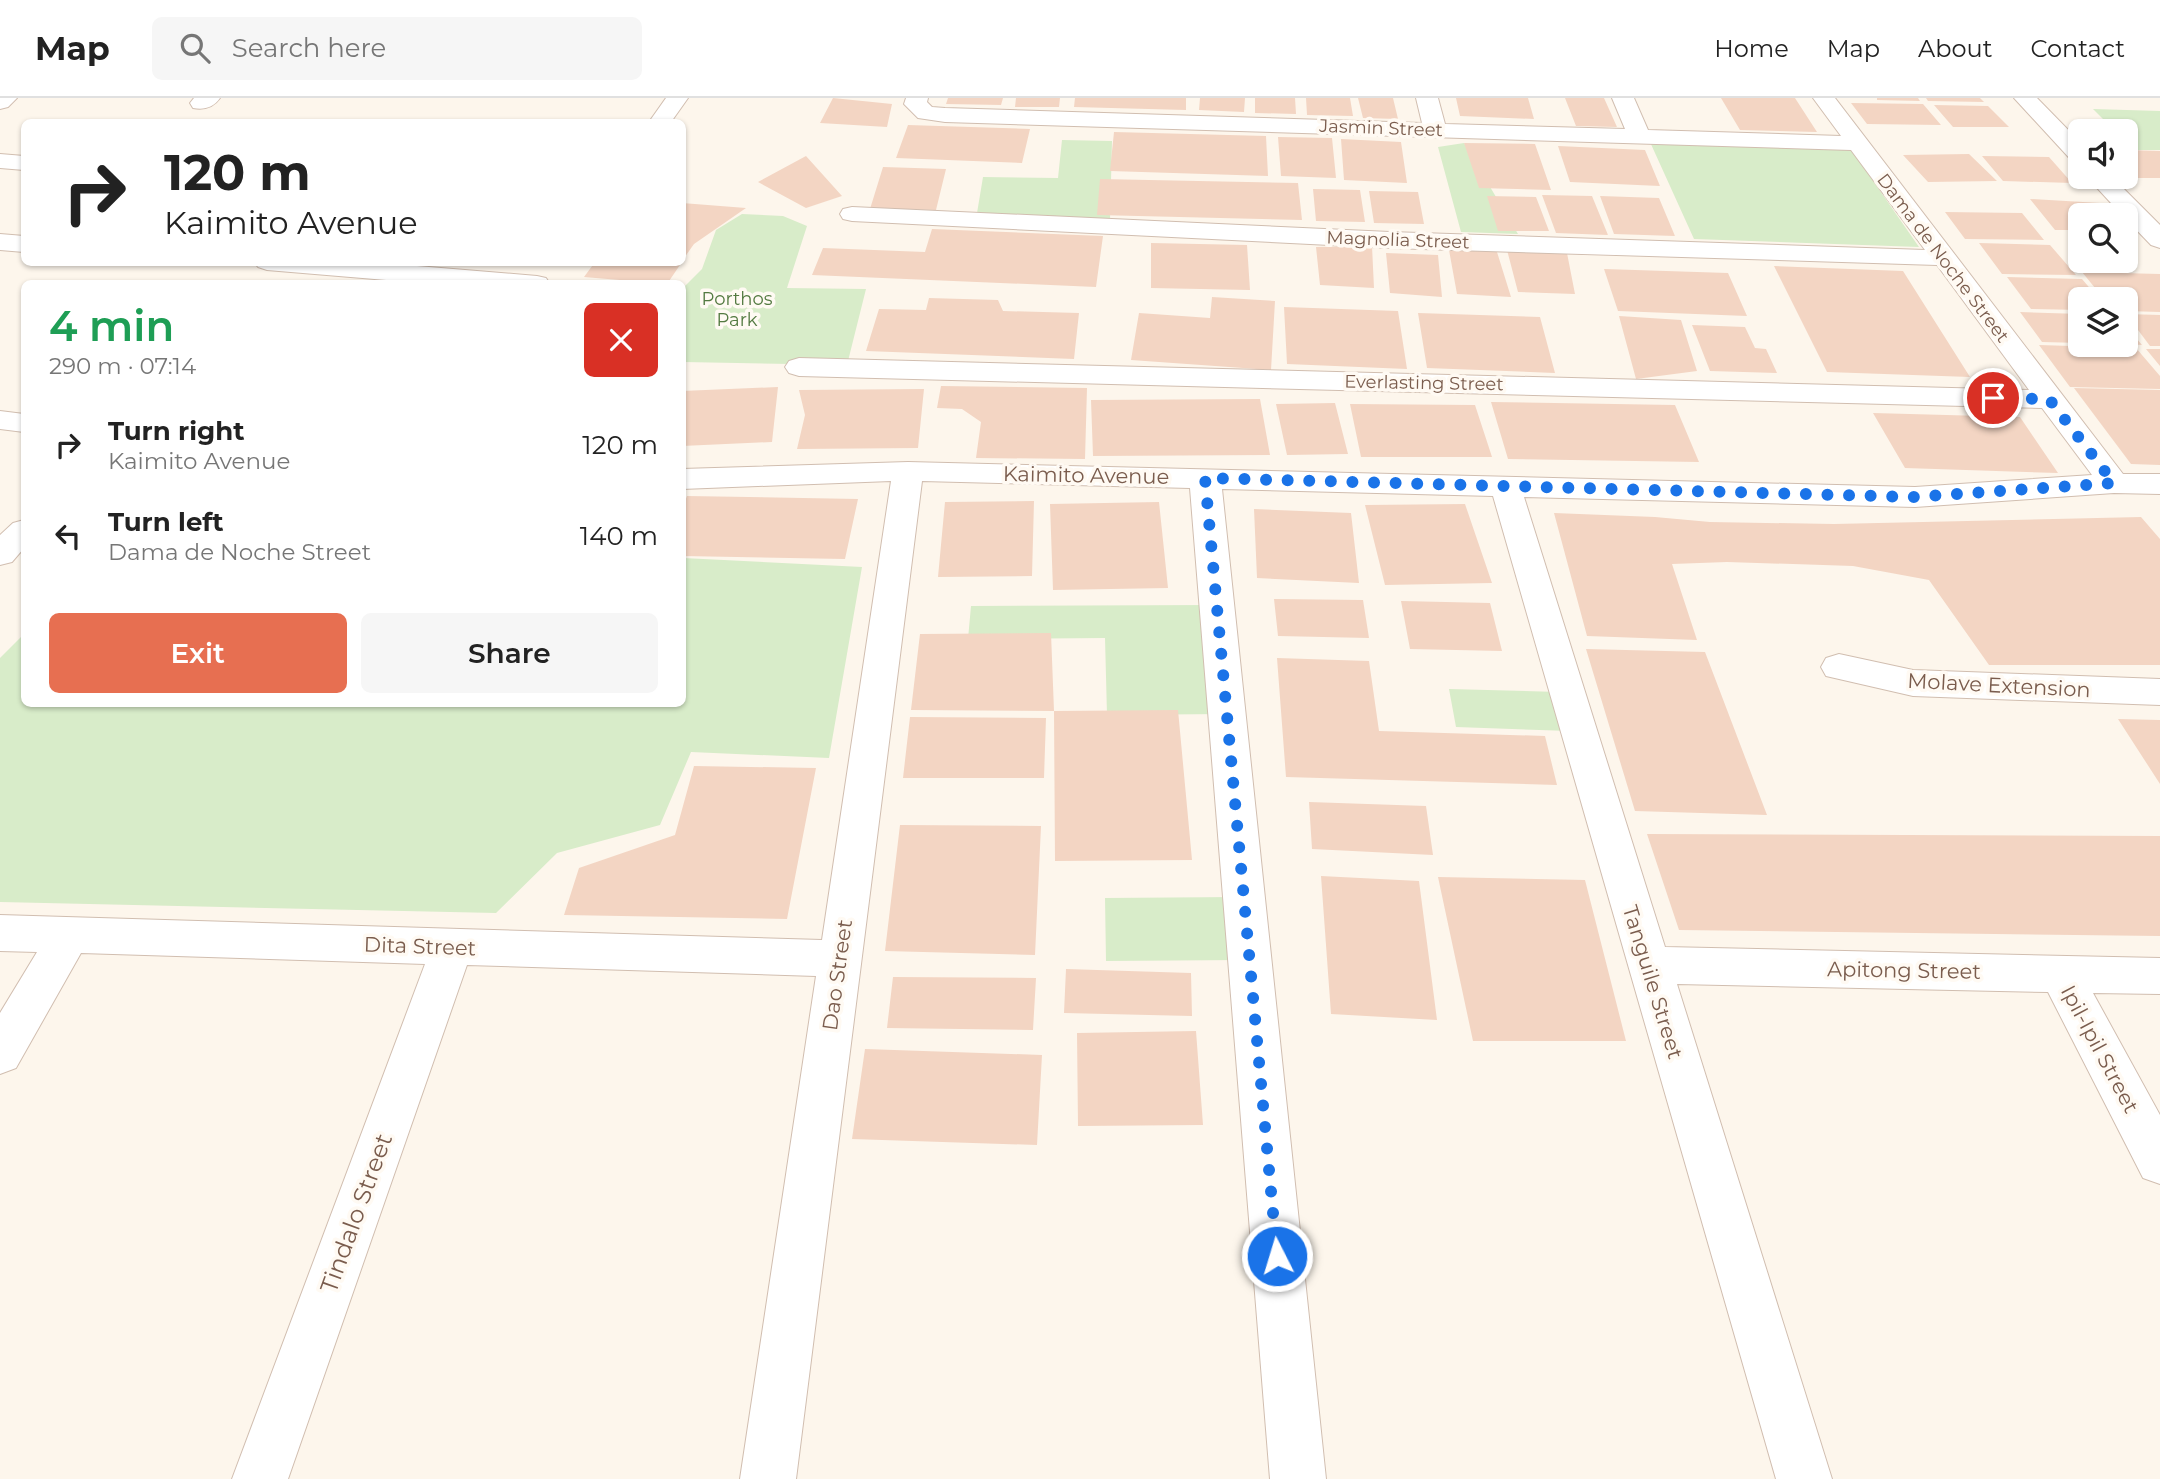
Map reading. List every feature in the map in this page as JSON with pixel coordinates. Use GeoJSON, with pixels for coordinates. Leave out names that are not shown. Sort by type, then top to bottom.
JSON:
{"type":"FeatureCollection","features":[{"type":"Feature","properties":{"kind":"street"},"geometry":{"type":"LineString","coordinates":[[0,102],[6,98]]}},
{"type":"Feature","properties":{"kind":"street"},"geometry":{"type":"LineString","coordinates":[[662,119],[677,98]]}},
{"type":"Feature","properties":{"kind":"street","name":"Jasmin Street"},"geometry":{"type":"LineString","coordinates":[[917,98],[915,104],[926,113],[945,115],[1856,143]]}},
{"type":"Feature","properties":{"kind":"street"},"geometry":{"type":"LineString","coordinates":[[1427,98],[1435,130]]}},
{"type":"Feature","properties":{"kind":"street"},"geometry":{"type":"LineString","coordinates":[[1623,98],[1639,136]]}},
{"type":"Feature","properties":{"kind":"street","name":"Dama de Noche Street"},"geometry":{"type":"LineString","coordinates":[[1824,98],[2114,483]]}},
{"type":"Feature","properties":{"kind":"street"},"geometry":{"type":"LineString","coordinates":[[2025,98],[2068,144]]}},
{"type":"Feature","properties":{"kind":"street"},"geometry":{"type":"LineString","coordinates":[[0,161],[21,163]]}},
{"type":"Feature","properties":{"kind":"street"},"geometry":{"type":"LineString","coordinates":[[2111,189],[2160,240]]}},
{"type":"Feature","properties":{"kind":"street","name":"Magnolia Street"},"geometry":{"type":"LineString","coordinates":[[852,214],[1390,240],[1944,258]]}},
{"type":"Feature","properties":{"kind":"street"},"geometry":{"type":"LineString","coordinates":[[0,242],[21,244]]}},
{"type":"Feature","properties":{"kind":"street"},"geometry":{"type":"LineString","coordinates":[[316,266],[488,280]]}},
{"type":"Feature","properties":{"kind":"street","name":"Everlasting Street"},"geometry":{"type":"LineString","coordinates":[[799,367],[2049,399]]}},
{"type":"Feature","properties":{"kind":"street"},"geometry":{"type":"LineString","coordinates":[[0,420],[21,423]]}},
{"type":"Feature","properties":{"kind":"street","name":"Kaimito Avenue"},"geometry":{"type":"LineString","coordinates":[[686,479],[908,471],[1915,497],[2114,483],[2160,484]]}},
{"type":"Feature","properties":{"kind":"street","name":"Dao Street"},"geometry":{"type":"LineString","coordinates":[[768,1479],[908,471]]}},
{"type":"Feature","properties":{"kind":"street"},"geometry":{"type":"LineString","coordinates":[[1205,478],[1298,1479]]}},
{"type":"Feature","properties":{"kind":"street","name":"Tanguile Street"},"geometry":{"type":"LineString","coordinates":[[1505,485],[1804,1479]]}},
{"type":"Feature","properties":{"kind":"street"},"geometry":{"type":"LineString","coordinates":[[0,554],[21,533]]}},
{"type":"Feature","properties":{"kind":"street","name":"Molave Extension"},"geometry":{"type":"LineString","coordinates":[[1839,667],[1913,683],[2160,692]]}},
{"type":"Feature","properties":{"kind":"street","name":"Dita Street"},"geometry":{"type":"LineString","coordinates":[[0,933],[839,958]]}},
{"type":"Feature","properties":{"kind":"street"},"geometry":{"type":"LineString","coordinates":[[0,1054],[69,936]]}},
{"type":"Feature","properties":{"kind":"street","name":"Tindalo Street"},"geometry":{"type":"LineString","coordinates":[[260,1479],[452,947]]}},
{"type":"Feature","properties":{"kind":"street","name":"Apitong Street"},"geometry":{"type":"LineString","coordinates":[[1648,965],[2160,976]]}},
{"type":"Feature","properties":{"kind":"street","name":"Ipil-Ipil Street"},"geometry":{"type":"LineString","coordinates":[[2060,973],[2160,1162]]}},
{"type":"Feature","properties":{"kind":"green space"},"geometry":{"type":"Polygon","coordinates":[[[2093,109],[2160,111],[2160,150],[2138,150],[2138,119],[2103,119],[2093,109]]]}},
{"type":"Feature","properties":{"kind":"green space"},"geometry":{"type":"Polygon","coordinates":[[[1062,140],[1112,141],[1110,220],[976,219],[983,177],[1058,178],[1062,140]]]}},
{"type":"Feature","properties":{"kind":"green space"},"geometry":{"type":"Polygon","coordinates":[[[1650,142],[1851,149],[1919,247],[1694,239],[1650,142]]]}},
{"type":"Feature","properties":{"kind":"green space"},"geometry":{"type":"Polygon","coordinates":[[[1464,143],[1518,234],[1461,232],[1438,147],[1464,143]]]}},
{"type":"Feature","properties":{"kind":"green space","name":"Porthos Park"},"geometry":{"type":"Polygon","coordinates":[[[742,214],[783,216],[807,226],[787,288],[866,289],[847,365],[686,362],[686,285],[702,269],[716,230],[742,214]]]}},
{"type":"Feature","properties":{"kind":"green space"},"geometry":{"type":"Polygon","coordinates":[[[686,558],[862,567],[829,758],[691,752],[660,825],[557,853],[496,913],[0,902],[0,658],[21,637],[21,707],[686,707],[686,558]]]}},
{"type":"Feature","properties":{"kind":"green space"},"geometry":{"type":"Polygon","coordinates":[[[1214,605],[1225,714],[1107,715],[1105,638],[968,639],[971,606],[1214,605]]]}},
{"type":"Feature","properties":{"kind":"green space"},"geometry":{"type":"Polygon","coordinates":[[[1449,689],[1559,692],[1570,731],[1456,727],[1449,689]]]}},
{"type":"Feature","properties":{"kind":"green space"},"geometry":{"type":"Polygon","coordinates":[[[1236,897],[1242,960],[1106,961],[1105,898],[1236,897]]]}},
{"type":"Feature","properties":{"kind":"building"},"geometry":{"type":"Polygon","coordinates":[[[833,98],[892,104],[887,127],[820,123],[833,98]]]}},
{"type":"Feature","properties":{"kind":"building"},"geometry":{"type":"Polygon","coordinates":[[[948,98],[1003,98],[1001,105],[946,104],[948,98]]]}},
{"type":"Feature","properties":{"kind":"building"},"geometry":{"type":"Polygon","coordinates":[[[1016,98],[1060,98],[1059,107],[1015,107],[1016,98]]]}},
{"type":"Feature","properties":{"kind":"building"},"geometry":{"type":"Polygon","coordinates":[[[1075,98],[1186,98],[1186,110],[1074,107],[1075,98]]]}},
{"type":"Feature","properties":{"kind":"building"},"geometry":{"type":"Polygon","coordinates":[[[1200,98],[1245,98],[1244,112],[1199,110],[1200,98]]]}},
{"type":"Feature","properties":{"kind":"building"},"geometry":{"type":"Polygon","coordinates":[[[1255,98],[1295,98],[1296,114],[1255,113],[1255,98]]]}},
{"type":"Feature","properties":{"kind":"building"},"geometry":{"type":"Polygon","coordinates":[[[1306,98],[1350,98],[1353,116],[1307,115],[1306,98]]]}},
{"type":"Feature","properties":{"kind":"building"},"geometry":{"type":"Polygon","coordinates":[[[1358,98],[1393,98],[1398,119],[1363,118],[1358,98]]]}},
{"type":"Feature","properties":{"kind":"building"},"geometry":{"type":"Polygon","coordinates":[[[1456,98],[1528,98],[1534,119],[1460,116],[1456,98]]]}},
{"type":"Feature","properties":{"kind":"building"},"geometry":{"type":"Polygon","coordinates":[[[1565,98],[1604,98],[1617,127],[1576,126],[1565,98]]]}},
{"type":"Feature","properties":{"kind":"building"},"geometry":{"type":"Polygon","coordinates":[[[1721,98],[1795,98],[1817,132],[1740,130],[1721,98]]]}},
{"type":"Feature","properties":{"kind":"building"},"geometry":{"type":"Polygon","coordinates":[[[1918,98],[1920,101],[1877,100],[1918,98]]]}},
{"type":"Feature","properties":{"kind":"building"},"geometry":{"type":"Polygon","coordinates":[[[1926,98],[1980,98],[1984,102],[1928,101],[1926,98]]]}},
{"type":"Feature","properties":{"kind":"building"},"geometry":{"type":"Polygon","coordinates":[[[1851,103],[1923,104],[1941,125],[1867,124],[1851,103]]]}},
{"type":"Feature","properties":{"kind":"building"},"geometry":{"type":"Polygon","coordinates":[[[1934,105],[1988,106],[2009,127],[1953,127],[1934,105]]]}},
{"type":"Feature","properties":{"kind":"building"},"geometry":{"type":"Polygon","coordinates":[[[908,125],[1030,129],[1022,163],[896,158],[908,125]]]}},
{"type":"Feature","properties":{"kind":"building"},"geometry":{"type":"Polygon","coordinates":[[[1114,132],[1266,136],[1268,176],[1110,171],[1114,132]]]}},
{"type":"Feature","properties":{"kind":"building"},"geometry":{"type":"Polygon","coordinates":[[[1278,137],[1332,138],[1336,178],[1281,176],[1278,137]]]}},
{"type":"Feature","properties":{"kind":"building"},"geometry":{"type":"Polygon","coordinates":[[[1341,139],[1401,142],[1407,183],[1344,180],[1341,139]]]}},
{"type":"Feature","properties":{"kind":"building"},"geometry":{"type":"Polygon","coordinates":[[[1464,143],[1535,144],[1551,190],[1479,188],[1464,143]]]}},
{"type":"Feature","properties":{"kind":"building"},"geometry":{"type":"Polygon","coordinates":[[[1558,146],[1645,150],[1660,186],[1570,182],[1558,146]]]}},
{"type":"Feature","properties":{"kind":"building"},"geometry":{"type":"Polygon","coordinates":[[[2138,150],[2160,151],[2160,178],[2138,178],[2138,150]]]}},
{"type":"Feature","properties":{"kind":"building"},"geometry":{"type":"Polygon","coordinates":[[[1969,154],[1997,181],[1928,182],[1903,155],[1969,154]]]}},
{"type":"Feature","properties":{"kind":"building"},"geometry":{"type":"Polygon","coordinates":[[[806,156],[842,196],[806,208],[758,182],[806,156]]]}},
{"type":"Feature","properties":{"kind":"building"},"geometry":{"type":"Polygon","coordinates":[[[1982,156],[2049,157],[2068,178],[2068,183],[2003,181],[1982,156]]]}},
{"type":"Feature","properties":{"kind":"building"},"geometry":{"type":"Polygon","coordinates":[[[883,167],[946,169],[936,210],[870,209],[883,167]]]}},
{"type":"Feature","properties":{"kind":"building"},"geometry":{"type":"Polygon","coordinates":[[[1100,179],[1298,183],[1302,220],[1097,215],[1100,179]]]}},
{"type":"Feature","properties":{"kind":"building"},"geometry":{"type":"Polygon","coordinates":[[[1313,189],[1360,190],[1365,222],[1316,221],[1313,189]]]}},
{"type":"Feature","properties":{"kind":"building"},"geometry":{"type":"Polygon","coordinates":[[[1369,191],[1418,192],[1424,224],[1374,223],[1369,191]]]}},
{"type":"Feature","properties":{"kind":"building"},"geometry":{"type":"Polygon","coordinates":[[[1542,195],[1592,196],[1608,235],[1556,233],[1542,195]]]}},
{"type":"Feature","properties":{"kind":"building"},"geometry":{"type":"Polygon","coordinates":[[[1487,196],[1536,197],[1549,231],[1498,231],[1487,196]]]}},
{"type":"Feature","properties":{"kind":"building"},"geometry":{"type":"Polygon","coordinates":[[[1600,196],[1659,198],[1675,236],[1614,234],[1600,196]]]}},
{"type":"Feature","properties":{"kind":"building"},"geometry":{"type":"Polygon","coordinates":[[[2030,199],[2100,203],[2068,203],[2068,230],[2055,230],[2030,199]]]}},
{"type":"Feature","properties":{"kind":"building"},"geometry":{"type":"Polygon","coordinates":[[[686,203],[746,208],[694,244],[686,255],[686,203]]]}},
{"type":"Feature","properties":{"kind":"building"},"geometry":{"type":"Polygon","coordinates":[[[1945,212],[2022,213],[2044,240],[1965,239],[1945,212]]]}},
{"type":"Feature","properties":{"kind":"building"},"geometry":{"type":"Polygon","coordinates":[[[932,229],[1103,236],[1096,287],[812,275],[823,248],[925,252],[932,229]]]}},
{"type":"Feature","properties":{"kind":"building"},"geometry":{"type":"Polygon","coordinates":[[[1151,243],[1247,245],[1250,290],[1151,288],[1151,243]]]}},
{"type":"Feature","properties":{"kind":"building"},"geometry":{"type":"Polygon","coordinates":[[[1979,243],[2050,245],[2068,266],[2068,273],[2076,275],[2002,274],[1979,243]]]}},
{"type":"Feature","properties":{"kind":"building"},"geometry":{"type":"Polygon","coordinates":[[[1372,246],[1374,288],[1320,285],[1316,247],[1372,246]]]}},
{"type":"Feature","properties":{"kind":"building"},"geometry":{"type":"Polygon","coordinates":[[[1449,250],[1497,252],[1511,297],[1457,294],[1449,250]]]}},
{"type":"Feature","properties":{"kind":"building"},"geometry":{"type":"Polygon","coordinates":[[[1507,250],[1567,253],[1575,294],[1518,292],[1507,250]]]}},
{"type":"Feature","properties":{"kind":"building"},"geometry":{"type":"Polygon","coordinates":[[[1386,253],[1438,255],[1442,297],[1390,293],[1386,253]]]}},
{"type":"Feature","properties":{"kind":"building"},"geometry":{"type":"Polygon","coordinates":[[[592,266],[679,266],[670,280],[584,277],[592,266]]]}},
{"type":"Feature","properties":{"kind":"building"},"geometry":{"type":"Polygon","coordinates":[[[1774,266],[1903,271],[1970,377],[1827,372],[1774,266]]]}},
{"type":"Feature","properties":{"kind":"building"},"geometry":{"type":"Polygon","coordinates":[[[1604,269],[1728,273],[1747,316],[1618,311],[1604,269]]]}},
{"type":"Feature","properties":{"kind":"building"},"geometry":{"type":"Polygon","coordinates":[[[2083,273],[2160,274],[2160,312],[2138,311],[2138,287],[2094,287],[2083,273]]]}},
{"type":"Feature","properties":{"kind":"building"},"geometry":{"type":"Polygon","coordinates":[[[2007,277],[2082,279],[2089,287],[2068,287],[2068,310],[2031,309],[2007,277]]]}},
{"type":"Feature","properties":{"kind":"building"},"geometry":{"type":"Polygon","coordinates":[[[1212,297],[1275,301],[1271,370],[1131,360],[1139,313],[1210,318],[1212,297]]]}},
{"type":"Feature","properties":{"kind":"building"},"geometry":{"type":"Polygon","coordinates":[[[929,298],[998,300],[1003,311],[1079,313],[1074,359],[866,351],[879,309],[926,310],[929,298]]]}},
{"type":"Feature","properties":{"kind":"building"},"geometry":{"type":"Polygon","coordinates":[[[1284,307],[1398,311],[1407,369],[1287,364],[1284,307]]]}},
{"type":"Feature","properties":{"kind":"building"},"geometry":{"type":"Polygon","coordinates":[[[2020,312],[2068,314],[2068,343],[2042,342],[2020,312]]]}},
{"type":"Feature","properties":{"kind":"building"},"geometry":{"type":"Polygon","coordinates":[[[1418,313],[1540,317],[1555,373],[1427,368],[1418,313]]]}},
{"type":"Feature","properties":{"kind":"building"},"geometry":{"type":"Polygon","coordinates":[[[2138,314],[2160,315],[2160,346],[2150,346],[2138,330],[2138,314]]]}},
{"type":"Feature","properties":{"kind":"building"},"geometry":{"type":"Polygon","coordinates":[[[1619,316],[1681,320],[1697,371],[1636,379],[1619,316]]]}},
{"type":"Feature","properties":{"kind":"building"},"geometry":{"type":"Polygon","coordinates":[[[1692,325],[1745,327],[1755,348],[1766,349],[1777,373],[1710,371],[1692,325]]]}},
{"type":"Feature","properties":{"kind":"building"},"geometry":{"type":"Polygon","coordinates":[[[2039,345],[2068,346],[2068,357],[2138,357],[2138,350],[2160,376],[2160,389],[2070,387],[2039,345]]]}},
{"type":"Feature","properties":{"kind":"building"},"geometry":{"type":"Polygon","coordinates":[[[2146,349],[2160,349],[2160,366],[2146,349]]]}},
{"type":"Feature","properties":{"kind":"building"},"geometry":{"type":"Polygon","coordinates":[[[941,386],[1087,388],[1085,459],[976,458],[981,422],[962,409],[937,408],[941,386]]]}},
{"type":"Feature","properties":{"kind":"building"},"geometry":{"type":"Polygon","coordinates":[[[778,387],[772,442],[686,446],[686,391],[778,387]]]}},
{"type":"Feature","properties":{"kind":"building"},"geometry":{"type":"Polygon","coordinates":[[[2074,388],[2160,390],[2160,465],[2131,464],[2074,388]]]}},
{"type":"Feature","properties":{"kind":"building"},"geometry":{"type":"Polygon","coordinates":[[[924,389],[918,448],[797,449],[805,415],[799,390],[924,389]]]}},
{"type":"Feature","properties":{"kind":"building"},"geometry":{"type":"Polygon","coordinates":[[[1260,399],[1270,455],[1093,456],[1091,400],[1260,399]]]}},
{"type":"Feature","properties":{"kind":"building"},"geometry":{"type":"Polygon","coordinates":[[[1491,402],[1675,405],[1699,462],[1508,459],[1491,402]]]}},
{"type":"Feature","properties":{"kind":"building"},"geometry":{"type":"Polygon","coordinates":[[[1335,403],[1348,454],[1287,455],[1276,404],[1335,403]]]}},
{"type":"Feature","properties":{"kind":"building"},"geometry":{"type":"Polygon","coordinates":[[[1350,404],[1475,405],[1492,457],[1361,457],[1350,404]]]}},
{"type":"Feature","properties":{"kind":"building"},"geometry":{"type":"Polygon","coordinates":[[[1873,413],[2020,417],[2058,473],[1905,468],[1873,413]]]}},
{"type":"Feature","properties":{"kind":"building"},"geometry":{"type":"Polygon","coordinates":[[[687,496],[858,499],[845,559],[686,556],[687,496]]]}},
{"type":"Feature","properties":{"kind":"building"},"geometry":{"type":"Polygon","coordinates":[[[1034,501],[1032,576],[938,577],[945,502],[1034,501]]]}},
{"type":"Feature","properties":{"kind":"building"},"geometry":{"type":"Polygon","coordinates":[[[1159,502],[1168,588],[1053,590],[1050,504],[1159,502]]]}},
{"type":"Feature","properties":{"kind":"building"},"geometry":{"type":"Polygon","coordinates":[[[1465,504],[1492,583],[1385,585],[1365,505],[1465,504]]]}},
{"type":"Feature","properties":{"kind":"building"},"geometry":{"type":"Polygon","coordinates":[[[1254,509],[1351,513],[1359,583],[1257,578],[1254,509]]]}},
{"type":"Feature","properties":{"kind":"building"},"geometry":{"type":"Polygon","coordinates":[[[1554,513],[1710,522],[1834,524],[2141,517],[2160,539],[2160,665],[1989,665],[1929,580],[1853,566],[1727,562],[1672,564],[1697,640],[1587,636],[1554,513]]]}},
{"type":"Feature","properties":{"kind":"building"},"geometry":{"type":"Polygon","coordinates":[[[1274,599],[1363,600],[1369,638],[1278,636],[1274,599]]]}},
{"type":"Feature","properties":{"kind":"building"},"geometry":{"type":"Polygon","coordinates":[[[1401,601],[1490,603],[1502,651],[1410,649],[1401,601]]]}},
{"type":"Feature","properties":{"kind":"building"},"geometry":{"type":"Polygon","coordinates":[[[1051,633],[1054,711],[911,710],[920,634],[1051,633]]]}},
{"type":"Feature","properties":{"kind":"building"},"geometry":{"type":"Polygon","coordinates":[[[1586,649],[1705,652],[1767,815],[1635,811],[1586,649]]]}},
{"type":"Feature","properties":{"kind":"building"},"geometry":{"type":"Polygon","coordinates":[[[1277,658],[1369,661],[1379,731],[1545,736],[1557,785],[1286,777],[1277,658]]]}},
{"type":"Feature","properties":{"kind":"building"},"geometry":{"type":"Polygon","coordinates":[[[1178,710],[1192,860],[1055,861],[1054,711],[1178,710]]]}},
{"type":"Feature","properties":{"kind":"building"},"geometry":{"type":"Polygon","coordinates":[[[910,717],[1046,718],[1044,778],[903,778],[910,717]]]}},
{"type":"Feature","properties":{"kind":"building"},"geometry":{"type":"Polygon","coordinates":[[[2118,719],[2160,720],[2160,784],[2118,719]]]}},
{"type":"Feature","properties":{"kind":"building"},"geometry":{"type":"Polygon","coordinates":[[[694,766],[816,768],[787,919],[564,915],[579,868],[675,835],[694,766]]]}},
{"type":"Feature","properties":{"kind":"building"},"geometry":{"type":"Polygon","coordinates":[[[1309,802],[1426,806],[1433,855],[1312,849],[1309,802]]]}},
{"type":"Feature","properties":{"kind":"building"},"geometry":{"type":"Polygon","coordinates":[[[900,825],[1041,826],[1035,955],[885,951],[900,825]]]}},
{"type":"Feature","properties":{"kind":"building"},"geometry":{"type":"Polygon","coordinates":[[[1647,834],[2160,836],[2160,936],[1679,930],[1647,834]]]}},
{"type":"Feature","properties":{"kind":"building"},"geometry":{"type":"Polygon","coordinates":[[[1321,876],[1419,881],[1437,1020],[1331,1014],[1321,876]]]}},
{"type":"Feature","properties":{"kind":"building"},"geometry":{"type":"Polygon","coordinates":[[[1438,877],[1585,880],[1626,1041],[1473,1041],[1438,877]]]}},
{"type":"Feature","properties":{"kind":"building"},"geometry":{"type":"Polygon","coordinates":[[[1066,969],[1191,973],[1192,1016],[1064,1013],[1066,969]]]}},
{"type":"Feature","properties":{"kind":"building"},"geometry":{"type":"Polygon","coordinates":[[[893,977],[1036,978],[1033,1030],[887,1028],[893,977]]]}},
{"type":"Feature","properties":{"kind":"building"},"geometry":{"type":"Polygon","coordinates":[[[1196,1031],[1203,1125],[1078,1126],[1077,1033],[1196,1031]]]}},
{"type":"Feature","properties":{"kind":"building"},"geometry":{"type":"Polygon","coordinates":[[[865,1049],[1042,1055],[1037,1145],[852,1139],[865,1049]]]}},
{"type":"Feature","properties":{"kind":"route"},"geometry":{"type":"LineString","coordinates":[[1277,1256],[1205,478],[1915,497],[2114,483],[2049,399],[1993,398]]}}]}
